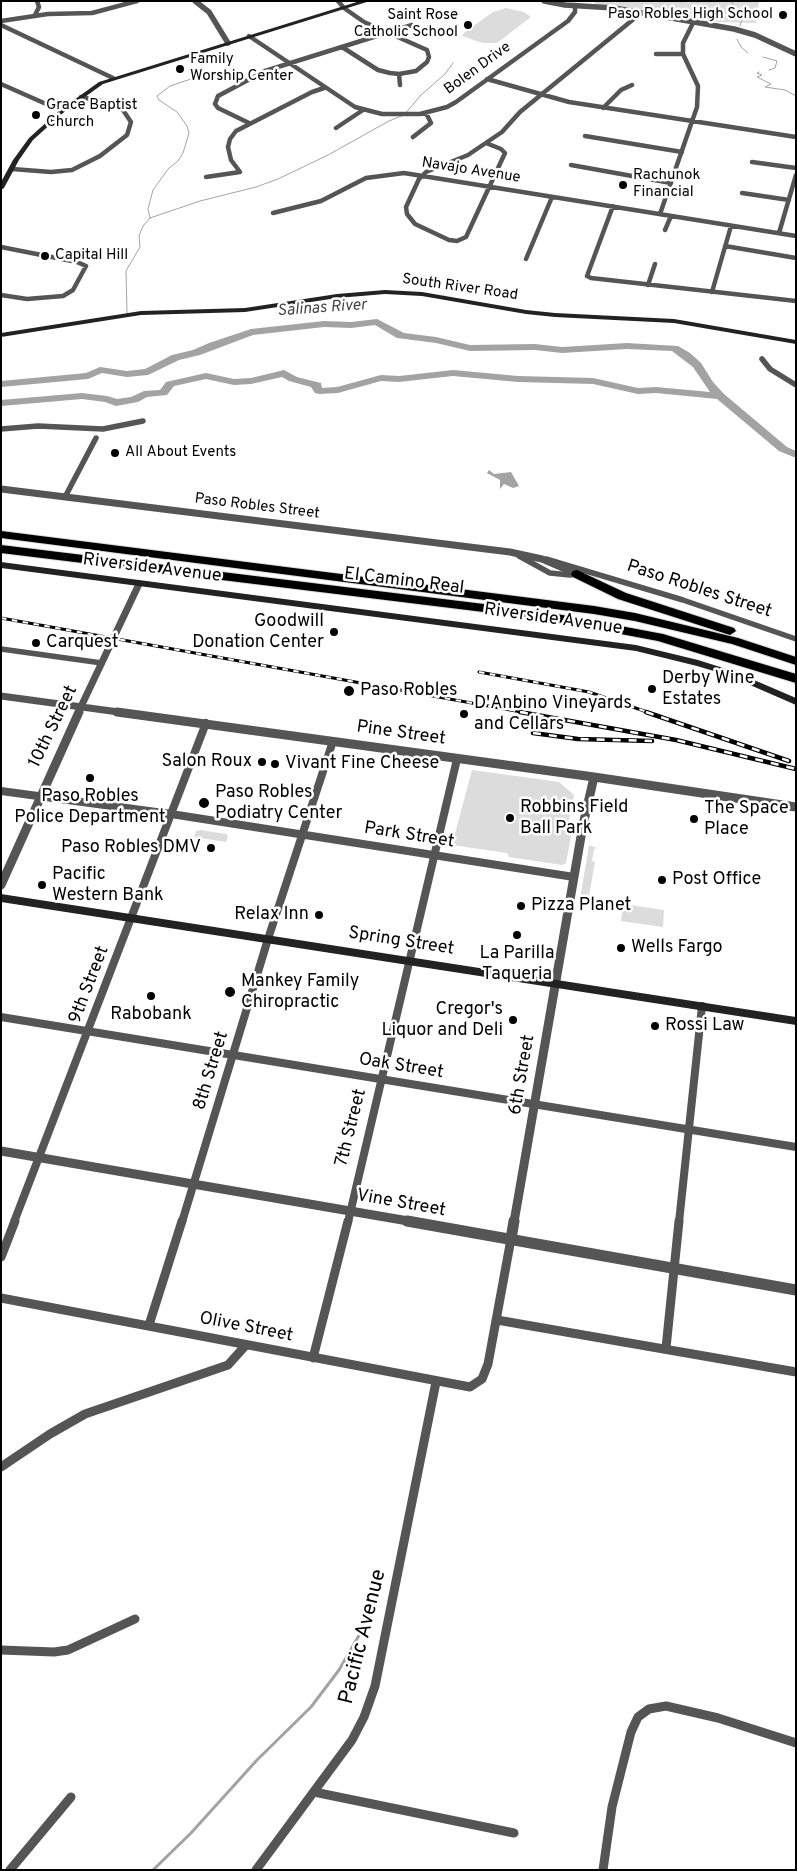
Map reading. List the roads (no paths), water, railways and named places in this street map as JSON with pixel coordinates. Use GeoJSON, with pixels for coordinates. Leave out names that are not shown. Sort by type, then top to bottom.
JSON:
{"type":"FeatureCollection","features":[{"type":"Feature","properties":{"kind":"highway","name":"El Camino Real"},"geometry":{"type":"LineString","coordinates":[[1,534],[594,610],[635,617],[725,638],[796,661]]}},
{"type":"Feature","properties":{"kind":"highway","name":"El Camino Real"},"geometry":{"type":"LineString","coordinates":[[1,549],[541,615],[659,637],[796,679]]}},
{"type":"Feature","properties":{"kind":"highway"},"geometry":{"type":"LineString","coordinates":[[577,574],[622,596],[735,633],[796,657]]}},
{"type":"Feature","properties":{"kind":"main road"},"geometry":{"type":"LineString","coordinates":[[1,188],[16,160],[31,138],[62,111],[101,83],[367,1]]}},
{"type":"Feature","properties":{"kind":"main road","name":"South River Road"},"geometry":{"type":"LineString","coordinates":[[1,335],[141,313],[245,310],[337,296],[385,292],[431,295],[526,312],[555,315],[674,320],[796,342]]}},
{"type":"Feature","properties":{"kind":"main road","name":"Riverside Avenue"},"geometry":{"type":"LineString","coordinates":[[1,565],[636,648],[698,662],[730,673],[796,702]]}},
{"type":"Feature","properties":{"kind":"main road","name":"Spring Street"},"geometry":{"type":"LineString","coordinates":[[1,898],[796,1021]]}},
{"type":"Feature","properties":{"kind":"street"},"geometry":{"type":"LineString","coordinates":[[35,15],[39,7],[37,1]]}},
{"type":"Feature","properties":{"kind":"street"},"geometry":{"type":"LineString","coordinates":[[1,21],[35,15],[92,13],[137,1]]}},
{"type":"Feature","properties":{"kind":"street"},"geometry":{"type":"LineString","coordinates":[[195,1],[208,12],[228,43]]}},
{"type":"Feature","properties":{"kind":"street"},"geometry":{"type":"LineString","coordinates":[[338,1],[344,8],[370,26],[389,32],[422,47],[429,53],[427,62],[422,67],[416,71],[399,74],[378,70],[342,47]]}},
{"type":"Feature","properties":{"kind":"street"},"geometry":{"type":"LineString","coordinates":[[544,1],[600,6],[748,32],[796,54]]}},
{"type":"Feature","properties":{"kind":"street","name":"Bolen Drive"},"geometry":{"type":"LineString","coordinates":[[249,36],[324,88],[363,110],[390,115],[426,113],[447,107],[568,22],[575,12],[575,5]]}},
{"type":"Feature","properties":{"kind":"street"},"geometry":{"type":"LineString","coordinates":[[486,143],[506,153],[466,237],[457,241],[449,240],[422,229],[407,214],[407,200],[421,176],[431,168],[461,158],[502,132],[520,112],[641,13]]}},
{"type":"Feature","properties":{"kind":"street"},"geometry":{"type":"LineString","coordinates":[[660,214],[692,123],[699,94],[696,80],[684,54],[683,43],[693,22]]}},
{"type":"Feature","properties":{"kind":"street"},"geometry":{"type":"LineString","coordinates":[[1,25],[114,78]]}},
{"type":"Feature","properties":{"kind":"street"},"geometry":{"type":"LineString","coordinates":[[249,123],[224,113],[218,108],[215,100],[223,92],[265,71],[412,25]]}},
{"type":"Feature","properties":{"kind":"street"},"geometry":{"type":"LineString","coordinates":[[656,54],[684,54]]}},
{"type":"Feature","properties":{"kind":"street"},"geometry":{"type":"LineString","coordinates":[[399,74],[400,85]]}},
{"type":"Feature","properties":{"kind":"street"},"geometry":{"type":"LineString","coordinates":[[487,79],[541,95],[603,108],[692,123],[796,137]]}},
{"type":"Feature","properties":{"kind":"street"},"geometry":{"type":"LineString","coordinates":[[1,84],[62,111]]}},
{"type":"Feature","properties":{"kind":"street"},"geometry":{"type":"LineString","coordinates":[[603,108],[621,90],[632,85]]}},
{"type":"Feature","properties":{"kind":"street"},"geometry":{"type":"LineString","coordinates":[[206,177],[240,172],[231,160],[228,143],[236,131],[324,88]]}},
{"type":"Feature","properties":{"kind":"street"},"geometry":{"type":"LineString","coordinates":[[12,169],[51,172],[72,170],[100,156],[127,135],[131,122],[123,110],[106,102],[81,97]]}},
{"type":"Feature","properties":{"kind":"street"},"geometry":{"type":"LineString","coordinates":[[336,128],[363,110]]}},
{"type":"Feature","properties":{"kind":"street"},"geometry":{"type":"LineString","coordinates":[[413,137],[431,122],[426,113]]}},
{"type":"Feature","properties":{"kind":"street"},"geometry":{"type":"LineString","coordinates":[[585,136],[682,152]]}},
{"type":"Feature","properties":{"kind":"street"},"geometry":{"type":"LineString","coordinates":[[752,162],[796,168]]}},
{"type":"Feature","properties":{"kind":"street"},"geometry":{"type":"LineString","coordinates":[[571,165],[671,182]]}},
{"type":"Feature","properties":{"kind":"street","name":"Navajo Avenue"},"geometry":{"type":"LineString","coordinates":[[273,213],[321,201],[358,181],[377,176],[404,173],[796,236]]}},
{"type":"Feature","properties":{"kind":"street"},"geometry":{"type":"LineString","coordinates":[[779,233],[796,175]]}},
{"type":"Feature","properties":{"kind":"street"},"geometry":{"type":"LineString","coordinates":[[742,193],[789,200]]}},
{"type":"Feature","properties":{"kind":"street"},"geometry":{"type":"LineString","coordinates":[[526,259],[552,197]]}},
{"type":"Feature","properties":{"kind":"street"},"geometry":{"type":"LineString","coordinates":[[613,206],[587,276],[597,280],[796,301]]}},
{"type":"Feature","properties":{"kind":"street"},"geometry":{"type":"LineString","coordinates":[[665,230],[671,216]]}},
{"type":"Feature","properties":{"kind":"street"},"geometry":{"type":"LineString","coordinates":[[712,292],[731,226]]}},
{"type":"Feature","properties":{"kind":"street"},"geometry":{"type":"LineString","coordinates":[[725,246],[796,258]]}},
{"type":"Feature","properties":{"kind":"street"},"geometry":{"type":"LineString","coordinates":[[1,247],[77,262],[86,266],[73,290],[63,296],[27,299],[1,295]]}},
{"type":"Feature","properties":{"kind":"street"},"geometry":{"type":"LineString","coordinates":[[648,285],[655,264]]}},
{"type":"Feature","properties":{"kind":"street"},"geometry":{"type":"LineString","coordinates":[[762,359],[770,369],[796,385]]}},
{"type":"Feature","properties":{"kind":"street"},"geometry":{"type":"LineString","coordinates":[[1,429],[38,426],[103,429],[143,421]]}},
{"type":"Feature","properties":{"kind":"street"},"geometry":{"type":"LineString","coordinates":[[66,497],[96,438]]}},
{"type":"Feature","properties":{"kind":"street","name":"Paso Robles Street"},"geometry":{"type":"LineString","coordinates":[[1,489],[510,552],[592,572],[683,600],[796,639]]}},
{"type":"Feature","properties":{"kind":"street","name":"Paso Robles Street"},"geometry":{"type":"LineString","coordinates":[[510,552],[527,559],[544,572],[558,575],[592,572]]}},
{"type":"Feature","properties":{"kind":"street","name":"Paso Robles Street"},"geometry":{"type":"LineString","coordinates":[[542,559],[577,574]]}},
{"type":"Feature","properties":{"kind":"street","name":"10th Street"},"geometry":{"type":"LineString","coordinates":[[1,885],[39,797],[139,584]]}},
{"type":"Feature","properties":{"kind":"street"},"geometry":{"type":"LineString","coordinates":[[1,649],[102,663]]}},
{"type":"Feature","properties":{"kind":"street","name":"Pine Street"},"geometry":{"type":"LineString","coordinates":[[1,696],[594,777],[796,807]]}},
{"type":"Feature","properties":{"kind":"street","name":"9th Street"},"geometry":{"type":"LineString","coordinates":[[1,1257],[206,723]]}},
{"type":"Feature","properties":{"kind":"street","name":"8th Street"},"geometry":{"type":"LineString","coordinates":[[149,1325],[268,939],[333,741]]}},
{"type":"Feature","properties":{"kind":"street","name":"7th Street"},"geometry":{"type":"LineString","coordinates":[[313,1358],[333,1284],[348,1212],[410,961],[457,759]]}},
{"type":"Feature","properties":{"kind":"street","name":"6th Street"},"geometry":{"type":"LineString","coordinates":[[482,1379],[488,1364],[497,1320],[574,876],[594,777]]}},
{"type":"Feature","properties":{"kind":"street","name":"Park Street"},"geometry":{"type":"LineString","coordinates":[[1,791],[171,814],[434,856],[574,876]]}},
{"type":"Feature","properties":{"kind":"street"},"geometry":{"type":"LineString","coordinates":[[666,1348],[702,1006]]}},
{"type":"Feature","properties":{"kind":"street","name":"Oak Street"},"geometry":{"type":"LineString","coordinates":[[1,1017],[796,1147]]}},
{"type":"Feature","properties":{"kind":"street","name":"Vine Street"},"geometry":{"type":"LineString","coordinates":[[1,1151],[796,1290]]}},
{"type":"Feature","properties":{"kind":"street","name":"Olive Street"},"geometry":{"type":"LineString","coordinates":[[1,1298],[149,1325],[436,1382],[470,1387],[475,1386],[482,1379]]}},
{"type":"Feature","properties":{"kind":"street"},"geometry":{"type":"LineString","coordinates":[[497,1320],[796,1372]]}},
{"type":"Feature","properties":{"kind":"street"},"geometry":{"type":"LineString","coordinates":[[1,1467],[50,1434],[86,1414],[228,1365],[237,1357],[246,1344]]}},
{"type":"Feature","properties":{"kind":"street","name":"Pacific Avenue"},"geometry":{"type":"LineString","coordinates":[[256,1870],[352,1740],[364,1717],[375,1686],[436,1382]]}},
{"type":"Feature","properties":{"kind":"street"},"geometry":{"type":"LineString","coordinates":[[1,1650],[54,1652],[68,1650],[136,1619]]}},
{"type":"Feature","properties":{"kind":"street"},"geometry":{"type":"LineString","coordinates":[[603,1870],[612,1807],[630,1734],[638,1717],[650,1708],[666,1706],[718,1718],[796,1743]]}},
{"type":"Feature","properties":{"kind":"street"},"geometry":{"type":"LineString","coordinates":[[314,1792],[514,1833]]}},
{"type":"Feature","properties":{"kind":"street"},"geometry":{"type":"LineString","coordinates":[[10,1870],[72,1797]]}},
{"type":"Feature","properties":{"kind":"waterway"},"geometry":{"type":"LineString","coordinates":[[731,1],[737,12],[743,16],[740,26]]}},
{"type":"Feature","properties":{"kind":"waterway"},"geometry":{"type":"LineString","coordinates":[[737,39],[741,47],[748,53]]}},
{"type":"Feature","properties":{"kind":"waterway"},"geometry":{"type":"LineString","coordinates":[[763,57],[777,61],[775,68],[769,70]]}},
{"type":"Feature","properties":{"kind":"waterway"},"geometry":{"type":"LineString","coordinates":[[150,218],[200,201],[256,187],[278,179],[328,155],[389,121],[404,115],[421,95],[445,74],[453,63]]}},
{"type":"Feature","properties":{"kind":"waterway"},"geometry":{"type":"LineString","coordinates":[[759,72],[757,73],[762,75],[757,77],[771,84],[765,87],[785,90],[796,96]]}},
{"type":"Feature","properties":{"kind":"waterway"},"geometry":{"type":"LineString","coordinates":[[150,218],[148,209],[153,190],[169,168],[178,161],[183,153],[189,133],[187,126],[177,112],[159,100],[157,96],[170,86],[194,78]]}},
{"type":"Feature","properties":{"kind":"waterway"},"geometry":{"type":"LineString","coordinates":[[127,313],[126,271],[140,247],[139,236],[143,226],[150,218]]}},
{"type":"Feature","properties":{"kind":"waterway","name":"Salinas River"},"geometry":{"type":"LineString","coordinates":[[1,384],[88,376],[100,370],[127,374],[148,372],[176,357],[196,353],[251,332],[324,324],[351,325],[377,322],[401,336],[436,340],[470,348],[535,347],[562,350],[627,346],[674,348],[686,355],[697,365],[709,384],[720,396]]}},
{"type":"Feature","properties":{"kind":"waterway","name":"Salinas River"},"geometry":{"type":"LineString","coordinates":[[1,403],[82,396],[107,399],[116,403],[134,400],[144,394],[163,393],[170,384],[206,376],[234,382],[251,381],[284,373],[293,379],[317,385],[316,388],[319,391],[338,390],[381,378],[399,379],[453,373],[518,379],[593,381],[638,391],[656,390],[720,396]]}},
{"type":"Feature","properties":{"kind":"waterway","name":"Salinas River"},"geometry":{"type":"LineString","coordinates":[[720,396],[783,449],[796,455]]}},
{"type":"Feature","properties":{"kind":"waterway"},"geometry":{"type":"LineString","coordinates":[[153,1870],[191,1833],[257,1760],[311,1707],[339,1670],[372,1613]]}},
{"type":"Feature","properties":{"kind":"railway"},"geometry":{"type":"LineString","coordinates":[[1,618],[527,713]]}},
{"type":"Feature","properties":{"kind":"railway"},"geometry":{"type":"LineString","coordinates":[[479,672],[589,692],[650,713]]}},
{"type":"Feature","properties":{"kind":"railway"},"geometry":{"type":"LineString","coordinates":[[520,712],[676,740],[796,769]]}},
{"type":"Feature","properties":{"kind":"railway"},"geometry":{"type":"LineString","coordinates":[[646,712],[789,761]]}},
{"type":"Feature","properties":{"kind":"railway"},"geometry":{"type":"LineString","coordinates":[[533,733],[578,739],[652,741]]}},
{"type":"Feature","properties":{"kind":"place","name":"Paso Robles High School"},"geometry":{"type":"Point","coordinates":[783,15]}},
{"type":"Feature","properties":{"kind":"place","name":"Saint Rose Catholic School"},"geometry":{"type":"Point","coordinates":[468,25]}},
{"type":"Feature","properties":{"kind":"place","name":"Family Worship Center"},"geometry":{"type":"Point","coordinates":[180,69]}},
{"type":"Feature","properties":{"kind":"place","name":"Grace Baptist Church"},"geometry":{"type":"Point","coordinates":[36,115]}},
{"type":"Feature","properties":{"kind":"place","name":"Rachunok Financial"},"geometry":{"type":"Point","coordinates":[623,185]}},
{"type":"Feature","properties":{"kind":"place","name":"Capital Hill"},"geometry":{"type":"Point","coordinates":[45,256]}},
{"type":"Feature","properties":{"kind":"place","name":"All About Events"},"geometry":{"type":"Point","coordinates":[115,453]}},
{"type":"Feature","properties":{"kind":"place","name":"Goodwill Donation Center"},"geometry":{"type":"Point","coordinates":[334,632]}},
{"type":"Feature","properties":{"kind":"place","name":"Carquest"},"geometry":{"type":"Point","coordinates":[36,643]}},
{"type":"Feature","properties":{"kind":"place","name":"Derby Wine Estates"},"geometry":{"type":"Point","coordinates":[652,689]}},
{"type":"Feature","properties":{"kind":"place","name":"Paso Robles"},"geometry":{"type":"Point","coordinates":[349,691]}},
{"type":"Feature","properties":{"kind":"place","name":"D'Anbino Vineyards and Cellars"},"geometry":{"type":"Point","coordinates":[464,714]}},
{"type":"Feature","properties":{"kind":"place","name":"Salon Roux"},"geometry":{"type":"Point","coordinates":[262,762]}},
{"type":"Feature","properties":{"kind":"place","name":"Vivant Fine Cheese"},"geometry":{"type":"Point","coordinates":[275,764]}},
{"type":"Feature","properties":{"kind":"place","name":"Paso Robles Police Department"},"geometry":{"type":"Point","coordinates":[90,778]}},
{"type":"Feature","properties":{"kind":"place","name":"Paso Robles Podiatry Center"},"geometry":{"type":"Point","coordinates":[204,803]}},
{"type":"Feature","properties":{"kind":"place","name":"Robbins Field Ball Park"},"geometry":{"type":"Point","coordinates":[510,818]}},
{"type":"Feature","properties":{"kind":"place","name":"The Space Place"},"geometry":{"type":"Point","coordinates":[694,819]}},
{"type":"Feature","properties":{"kind":"place","name":"Paso Robles DMV"},"geometry":{"type":"Point","coordinates":[211,848]}},
{"type":"Feature","properties":{"kind":"place","name":"Post Office"},"geometry":{"type":"Point","coordinates":[662,880]}},
{"type":"Feature","properties":{"kind":"place","name":"Pacific Western Bank"},"geometry":{"type":"Point","coordinates":[42,885]}},
{"type":"Feature","properties":{"kind":"place","name":"Pizza Planet"},"geometry":{"type":"Point","coordinates":[521,906]}},
{"type":"Feature","properties":{"kind":"place","name":"Relax Inn"},"geometry":{"type":"Point","coordinates":[319,915]}},
{"type":"Feature","properties":{"kind":"place","name":"La Parilla Taqueria"},"geometry":{"type":"Point","coordinates":[517,935]}},
{"type":"Feature","properties":{"kind":"place","name":"Wells Fargo"},"geometry":{"type":"Point","coordinates":[621,948]}},
{"type":"Feature","properties":{"kind":"place","name":"Mankey Family Chiropractic"},"geometry":{"type":"Point","coordinates":[230,992]}},
{"type":"Feature","properties":{"kind":"place","name":"Rabobank"},"geometry":{"type":"Point","coordinates":[151,996]}},
{"type":"Feature","properties":{"kind":"place","name":"Cregor's Liquor and Deli"},"geometry":{"type":"Point","coordinates":[513,1020]}},
{"type":"Feature","properties":{"kind":"place","name":"Rossi Law"},"geometry":{"type":"Point","coordinates":[655,1026]}}]}
